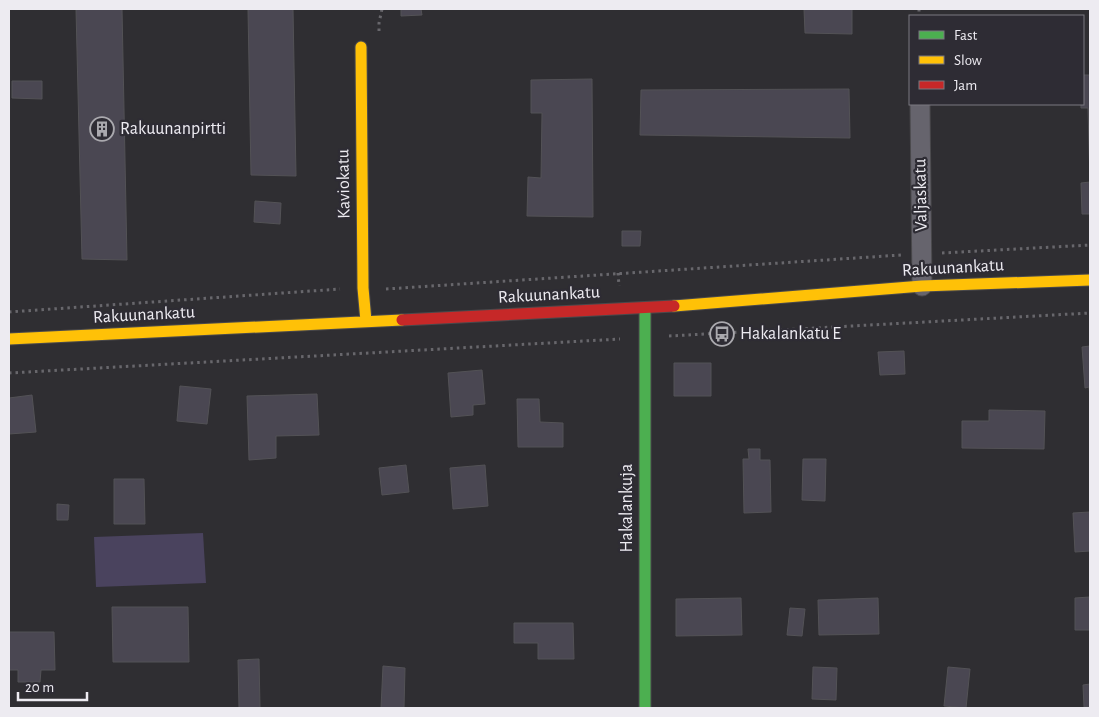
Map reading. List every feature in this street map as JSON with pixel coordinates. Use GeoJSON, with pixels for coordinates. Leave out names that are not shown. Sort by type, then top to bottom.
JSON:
{"type":"FeatureCollection","features":[{"type":"Feature","properties":{"kind":"street","name":"Kaviokatu"},"geometry":{"type":"LineString","coordinates":[[361,47],[363,288],[366,322]]}},
{"type":"Feature","properties":{"kind":"street","name":"Valjaskatu"},"geometry":{"type":"LineString","coordinates":[[920,105],[922,286]]}},
{"type":"Feature","properties":{"kind":"street","name":"Rakuunankatu"},"geometry":{"type":"LineString","coordinates":[[9,338],[644,308],[922,286],[1090,280]]}},
{"type":"Feature","properties":{"kind":"street","name":"Hakalankuja"},"geometry":{"type":"LineString","coordinates":[[644,308],[646,708]]}},
{"type":"Feature","properties":{"kind":"path"},"geometry":{"type":"LineString","coordinates":[[9,312],[363,288],[386,289],[921,254],[1090,245]]}},
{"type":"Feature","properties":{"kind":"path"},"geometry":{"type":"LineString","coordinates":[[9,373],[1090,313]]}},
{"type":"Feature","properties":{"kind":"shaded area"},"geometry":{"type":"Polygon","coordinates":[[[203,533],[206,583],[96,587],[94,537],[203,533]]]}},
{"type":"Feature","properties":{"kind":"building","name":"Rakuunanpirtti"},"geometry":{"type":"Polygon","coordinates":[[[76,9],[122,9],[127,260],[82,259],[76,9]]]}},
{"type":"Feature","properties":{"kind":"building","name":"Rakuunanpirtti"},"geometry":{"type":"Polygon","coordinates":[[[248,9],[293,9],[296,176],[251,175],[248,9]]]}},
{"type":"Feature","properties":{"kind":"building"},"geometry":{"type":"Polygon","coordinates":[[[401,9],[421,9],[422,15],[401,16],[401,9]]]}},
{"type":"Feature","properties":{"kind":"building"},"geometry":{"type":"Polygon","coordinates":[[[804,9],[852,9],[852,34],[805,33],[804,9]]]}},
{"type":"Feature","properties":{"kind":"building"},"geometry":{"type":"Polygon","coordinates":[[[1084,75],[1090,75],[1090,182],[1088,108],[1081,108],[1081,105],[1084,105],[1084,75]]]}},
{"type":"Feature","properties":{"kind":"building"},"geometry":{"type":"Polygon","coordinates":[[[592,79],[593,217],[527,216],[528,177],[541,178],[542,113],[531,113],[531,80],[592,79]]]}},
{"type":"Feature","properties":{"kind":"building"},"geometry":{"type":"Polygon","coordinates":[[[12,81],[42,81],[42,99],[12,98],[12,81]]]}},
{"type":"Feature","properties":{"kind":"building"},"geometry":{"type":"Polygon","coordinates":[[[849,89],[850,138],[640,135],[641,90],[849,89]]]}},
{"type":"Feature","properties":{"kind":"building"},"geometry":{"type":"Polygon","coordinates":[[[1090,182],[1090,214],[1082,214],[1081,183],[1090,182]]]}},
{"type":"Feature","properties":{"kind":"building"},"geometry":{"type":"Polygon","coordinates":[[[255,201],[281,203],[280,224],[254,222],[255,201]]]}},
{"type":"Feature","properties":{"kind":"building"},"geometry":{"type":"Polygon","coordinates":[[[622,231],[641,231],[640,246],[622,246],[622,231]]]}},
{"type":"Feature","properties":{"kind":"building"},"geometry":{"type":"Polygon","coordinates":[[[1090,346],[1090,396],[1089,387],[1085,388],[1082,347],[1090,346]]]}},
{"type":"Feature","properties":{"kind":"building"},"geometry":{"type":"Polygon","coordinates":[[[904,351],[905,374],[880,375],[878,352],[904,351]]]}},
{"type":"Feature","properties":{"kind":"building"},"geometry":{"type":"Polygon","coordinates":[[[674,363],[711,363],[711,396],[674,396],[674,363]]]}},
{"type":"Feature","properties":{"kind":"building"},"geometry":{"type":"Polygon","coordinates":[[[482,370],[485,404],[473,405],[473,415],[451,417],[448,373],[482,370]]]}},
{"type":"Feature","properties":{"kind":"building"},"geometry":{"type":"Polygon","coordinates":[[[180,386],[211,389],[207,424],[177,421],[180,386]]]}},
{"type":"Feature","properties":{"kind":"building"},"geometry":{"type":"Polygon","coordinates":[[[317,394],[319,435],[276,436],[276,458],[249,460],[247,396],[317,394]]]}},
{"type":"Feature","properties":{"kind":"building"},"geometry":{"type":"Polygon","coordinates":[[[32,395],[36,432],[9,434],[9,398],[32,395]]]}},
{"type":"Feature","properties":{"kind":"building"},"geometry":{"type":"Polygon","coordinates":[[[517,399],[539,399],[540,422],[563,423],[563,447],[518,447],[517,399]]]}},
{"type":"Feature","properties":{"kind":"building"},"geometry":{"type":"Polygon","coordinates":[[[989,410],[1045,411],[1044,449],[962,448],[962,421],[989,421],[989,410]]]}},
{"type":"Feature","properties":{"kind":"building"},"geometry":{"type":"Polygon","coordinates":[[[748,449],[760,449],[760,460],[770,460],[771,512],[744,513],[743,459],[749,459],[748,449]]]}},
{"type":"Feature","properties":{"kind":"building"},"geometry":{"type":"Polygon","coordinates":[[[803,459],[826,459],[825,501],[802,500],[803,459]]]}},
{"type":"Feature","properties":{"kind":"building"},"geometry":{"type":"Polygon","coordinates":[[[406,465],[409,492],[382,495],[379,468],[406,465]]]}},
{"type":"Feature","properties":{"kind":"building"},"geometry":{"type":"Polygon","coordinates":[[[485,465],[488,506],[453,509],[450,468],[485,465]]]}},
{"type":"Feature","properties":{"kind":"building"},"geometry":{"type":"Polygon","coordinates":[[[114,479],[144,479],[145,524],[114,524],[114,479]]]}},
{"type":"Feature","properties":{"kind":"building"},"geometry":{"type":"Polygon","coordinates":[[[57,504],[69,505],[68,520],[57,520],[57,504]]]}},
{"type":"Feature","properties":{"kind":"building"},"geometry":{"type":"Polygon","coordinates":[[[1090,512],[1090,551],[1075,552],[1073,513],[1090,512]]]}},
{"type":"Feature","properties":{"kind":"building"},"geometry":{"type":"Polygon","coordinates":[[[1090,597],[1090,630],[1075,630],[1075,598],[1090,597]]]}},
{"type":"Feature","properties":{"kind":"building"},"geometry":{"type":"Polygon","coordinates":[[[741,598],[742,635],[676,636],[676,599],[741,598]]]}},
{"type":"Feature","properties":{"kind":"building"},"geometry":{"type":"Polygon","coordinates":[[[878,598],[879,634],[819,635],[818,600],[878,598]]]}},
{"type":"Feature","properties":{"kind":"building"},"geometry":{"type":"Polygon","coordinates":[[[112,607],[188,607],[189,662],[113,662],[112,607]]]}},
{"type":"Feature","properties":{"kind":"building"},"geometry":{"type":"Polygon","coordinates":[[[790,608],[805,609],[802,636],[787,635],[790,608]]]}},
{"type":"Feature","properties":{"kind":"building"},"geometry":{"type":"Polygon","coordinates":[[[514,623],[573,623],[574,659],[538,659],[538,643],[514,643],[514,623]]]}},
{"type":"Feature","properties":{"kind":"building"},"geometry":{"type":"Polygon","coordinates":[[[9,632],[54,632],[55,670],[41,670],[40,682],[18,682],[18,670],[9,670],[9,632]]]}},
{"type":"Feature","properties":{"kind":"building"},"geometry":{"type":"Polygon","coordinates":[[[259,659],[260,708],[239,708],[238,660],[259,659]]]}},
{"type":"Feature","properties":{"kind":"building"},"geometry":{"type":"Polygon","coordinates":[[[383,666],[405,668],[404,708],[381,708],[383,666]]]}},
{"type":"Feature","properties":{"kind":"building"},"geometry":{"type":"Polygon","coordinates":[[[813,667],[837,668],[836,700],[812,699],[813,667]]]}},
{"type":"Feature","properties":{"kind":"building"},"geometry":{"type":"Polygon","coordinates":[[[948,667],[970,669],[966,708],[944,706],[948,667]]]}},
{"type":"Feature","properties":{"kind":"building"},"geometry":{"type":"Polygon","coordinates":[[[1090,684],[1090,707],[1084,707],[1083,685],[1090,684]]]}},
{"type":"Feature","properties":{"kind":"traffic: fast"},"geometry":{"type":"LineString","coordinates":[[645,308],[645,708]]}},
{"type":"Feature","properties":{"kind":"traffic: slow"},"geometry":{"type":"LineString","coordinates":[[361,47],[363,288],[366,321]]}},
{"type":"Feature","properties":{"kind":"traffic: slow"},"geometry":{"type":"LineString","coordinates":[[674,306],[922,286],[1090,280]]}},
{"type":"Feature","properties":{"kind":"traffic: slow"},"geometry":{"type":"LineString","coordinates":[[9,339],[402,320]]}},
{"type":"Feature","properties":{"kind":"traffic: jam"},"geometry":{"type":"LineString","coordinates":[[402,320],[674,306]]}},
{"type":"Feature","properties":{"kind":"place","name":"Rakuunanpirtti"},"geometry":{"type":"Point","coordinates":[102,129]}},
{"type":"Feature","properties":{"kind":"place","name":"Hakalankatu E"},"geometry":{"type":"Point","coordinates":[722,334]}}]}
